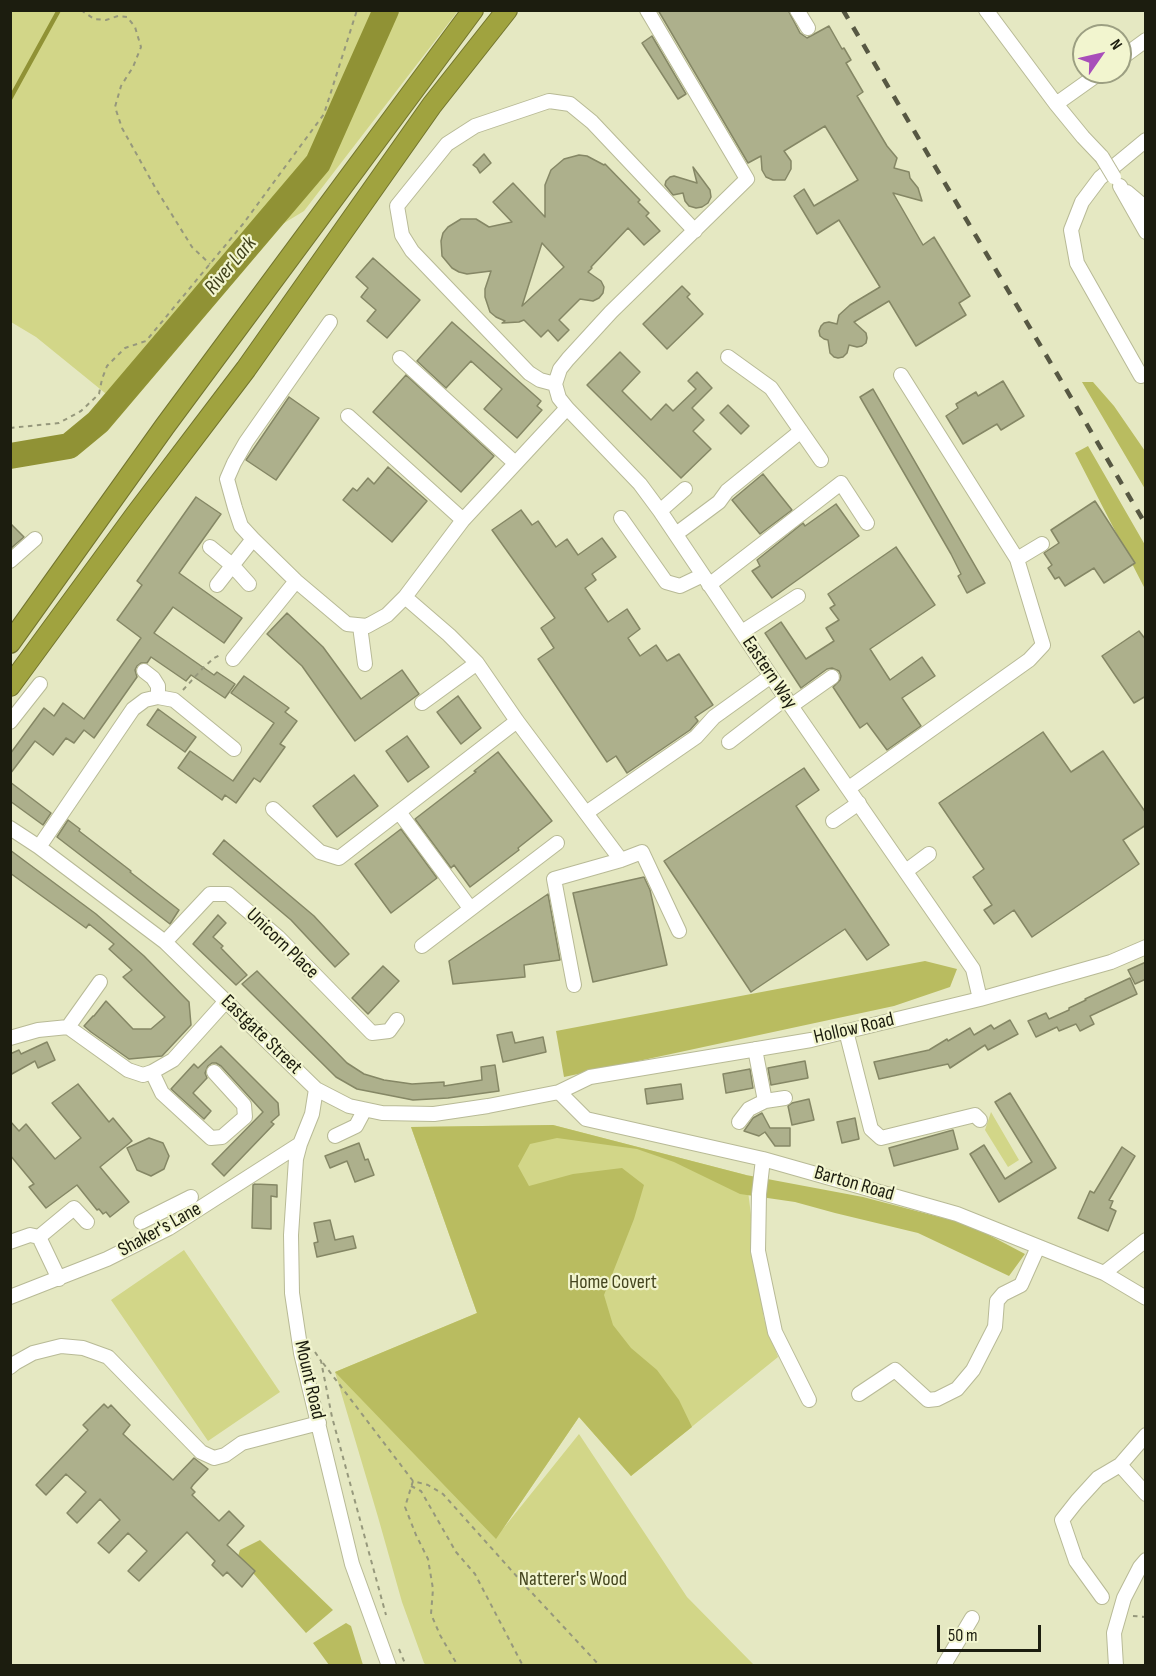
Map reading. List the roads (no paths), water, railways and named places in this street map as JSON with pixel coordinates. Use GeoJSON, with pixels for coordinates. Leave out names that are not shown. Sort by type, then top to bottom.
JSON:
{"type":"FeatureCollection","features":[{"type":"Feature","properties":{"kind":"highway"},"geometry":{"type":"LineString","coordinates":[[10,643],[165,426],[473,10]]}},
{"type":"Feature","properties":{"kind":"highway"},"geometry":{"type":"LineString","coordinates":[[10,686],[246,369],[432,105],[507,10]]}},
{"type":"Feature","properties":{"kind":"street"},"geometry":{"type":"LineString","coordinates":[[647,10],[747,180],[695,231],[611,312],[568,359],[555,384],[540,380],[529,373],[412,251],[402,235],[397,206],[447,144],[475,126],[549,101],[570,104],[592,122],[695,231]]}},
{"type":"Feature","properties":{"kind":"street"},"geometry":{"type":"LineString","coordinates":[[797,10],[807,28]]}},
{"type":"Feature","properties":{"kind":"street"},"geometry":{"type":"LineString","coordinates":[[986,10],[1056,104],[1102,157],[1146,232]]}},
{"type":"Feature","properties":{"kind":"street"},"geometry":{"type":"LineString","coordinates":[[1132,50],[1146,40]]}},
{"type":"Feature","properties":{"kind":"street"},"geometry":{"type":"LineString","coordinates":[[1056,104],[1084,84]]}},
{"type":"Feature","properties":{"kind":"street"},"geometry":{"type":"LineString","coordinates":[[1141,376],[1077,262],[1071,230],[1082,202],[1100,178],[1146,140]]}},
{"type":"Feature","properties":{"kind":"street"},"geometry":{"type":"LineString","coordinates":[[1117,182],[1146,208]]}},
{"type":"Feature","properties":{"kind":"street"},"geometry":{"type":"LineString","coordinates":[[330,322],[246,442],[227,479],[234,508],[242,526],[296,581],[347,624],[367,627],[387,615],[405,597],[463,520],[567,408]]}},
{"type":"Feature","properties":{"kind":"street"},"geometry":{"type":"LineString","coordinates":[[728,357],[771,388],[821,460]]}},
{"type":"Feature","properties":{"kind":"street"},"geometry":{"type":"LineString","coordinates":[[400,358],[515,463]]}},
{"type":"Feature","properties":{"kind":"street"},"geometry":{"type":"LineString","coordinates":[[849,788],[1029,660],[1043,645],[1017,559],[901,375]]}},
{"type":"Feature","properties":{"kind":"street","name":"Eastern Way"},"geometry":{"type":"LineString","coordinates":[[555,384],[559,398],[567,408],[640,484],[676,534],[788,702],[973,969],[980,999]]}},
{"type":"Feature","properties":{"kind":"street"},"geometry":{"type":"LineString","coordinates":[[348,416],[463,520]]}},
{"type":"Feature","properties":{"kind":"street"},"geometry":{"type":"LineString","coordinates":[[676,534],[719,502],[727,491],[801,431]]}},
{"type":"Feature","properties":{"kind":"street"},"geometry":{"type":"LineString","coordinates":[[621,518],[666,582],[680,586],[706,580],[841,483],[867,523]]}},
{"type":"Feature","properties":{"kind":"street"},"geometry":{"type":"LineString","coordinates":[[660,511],[685,489]]}},
{"type":"Feature","properties":{"kind":"street"},"geometry":{"type":"LineString","coordinates":[[10,561],[35,539]]}},
{"type":"Feature","properties":{"kind":"street"},"geometry":{"type":"LineString","coordinates":[[217,585],[253,539]]}},
{"type":"Feature","properties":{"kind":"street"},"geometry":{"type":"LineString","coordinates":[[1017,559],[1041,544]]}},
{"type":"Feature","properties":{"kind":"street"},"geometry":{"type":"LineString","coordinates":[[210,547],[232,565],[249,584]]}},
{"type":"Feature","properties":{"kind":"street"},"geometry":{"type":"LineString","coordinates":[[229,656],[296,581]]}},
{"type":"Feature","properties":{"kind":"street"},"geometry":{"type":"LineString","coordinates":[[742,632],[798,596]]}},
{"type":"Feature","properties":{"kind":"street"},"geometry":{"type":"LineString","coordinates":[[405,597],[477,663],[517,721],[621,860]]}},
{"type":"Feature","properties":{"kind":"street"},"geometry":{"type":"LineString","coordinates":[[360,626],[365,664]]}},
{"type":"Feature","properties":{"kind":"street"},"geometry":{"type":"LineString","coordinates":[[422,703],[477,663]]}},
{"type":"Feature","properties":{"kind":"street"},"geometry":{"type":"LineString","coordinates":[[144,671],[153,678],[158,686],[158,697]]}},
{"type":"Feature","properties":{"kind":"street"},"geometry":{"type":"LineString","coordinates":[[586,813],[696,737],[714,717],[771,676]]}},
{"type":"Feature","properties":{"kind":"street"},"geometry":{"type":"LineString","coordinates":[[729,742],[788,702],[832,677]]}},
{"type":"Feature","properties":{"kind":"street"},"geometry":{"type":"LineString","coordinates":[[10,722],[40,684]]}},
{"type":"Feature","properties":{"kind":"street"},"geometry":{"type":"LineString","coordinates":[[39,847],[133,709],[145,700],[158,697],[174,700],[234,749]]}},
{"type":"Feature","properties":{"kind":"street"},"geometry":{"type":"LineString","coordinates":[[273,809],[320,852],[339,858],[517,721]]}},
{"type":"Feature","properties":{"kind":"street"},"geometry":{"type":"LineString","coordinates":[[833,821],[859,803]]}},
{"type":"Feature","properties":{"kind":"street"},"geometry":{"type":"LineString","coordinates":[[399,812],[470,908]]}},
{"type":"Feature","properties":{"kind":"street","name":"Eastgate Street"},"geometry":{"type":"LineString","coordinates":[[10,828],[39,847],[165,942],[316,1089],[338,1101],[364,1111],[434,1114],[559,1092]]}},
{"type":"Feature","properties":{"kind":"street"},"geometry":{"type":"LineString","coordinates":[[422,946],[557,843]]}},
{"type":"Feature","properties":{"kind":"street"},"geometry":{"type":"LineString","coordinates":[[574,985],[554,879],[642,852],[678,931]]}},
{"type":"Feature","properties":{"kind":"street"},"geometry":{"type":"LineString","coordinates":[[906,871],[929,854]]}},
{"type":"Feature","properties":{"kind":"street","name":"Unicorn Place"},"geometry":{"type":"LineString","coordinates":[[165,942],[210,894],[228,894],[278,938],[372,1033],[388,1031],[398,1020]]}},
{"type":"Feature","properties":{"kind":"street","name":"Hollow Road"},"geometry":{"type":"LineString","coordinates":[[559,1092],[590,1077],[811,1040],[980,999],[1111,962],[1146,947]]}},
{"type":"Feature","properties":{"kind":"street"},"geometry":{"type":"LineString","coordinates":[[68,1027],[100,982]]}},
{"type":"Feature","properties":{"kind":"street"},"geometry":{"type":"LineString","coordinates":[[10,1038],[38,1030],[68,1027],[128,1070],[143,1075],[173,1060],[226,1001]]}},
{"type":"Feature","properties":{"kind":"street"},"geometry":{"type":"LineString","coordinates":[[846,1031],[871,1129],[881,1138],[975,1115],[980,1120]]}},
{"type":"Feature","properties":{"kind":"street"},"geometry":{"type":"LineString","coordinates":[[755,1049],[765,1101]]}},
{"type":"Feature","properties":{"kind":"street"},"geometry":{"type":"LineString","coordinates":[[153,1072],[162,1093],[211,1138],[222,1137],[245,1117],[244,1105],[214,1072]]}},
{"type":"Feature","properties":{"kind":"street","name":"Mount Road"},"geometry":{"type":"LineString","coordinates":[[316,1089],[312,1114],[296,1159],[292,1214],[292,1293],[302,1353],[352,1564],[389,1665]]}},
{"type":"Feature","properties":{"kind":"street","name":"Barton Road"},"geometry":{"type":"LineString","coordinates":[[559,1092],[586,1119],[764,1159],[957,1214],[1104,1273],[1146,1298]]}},
{"type":"Feature","properties":{"kind":"street"},"geometry":{"type":"LineString","coordinates":[[739,1122],[749,1109],[765,1101],[785,1098]]}},
{"type":"Feature","properties":{"kind":"street"},"geometry":{"type":"LineString","coordinates":[[335,1136],[356,1126],[364,1111]]}},
{"type":"Feature","properties":{"kind":"street","name":"Shaker's Lane"},"geometry":{"type":"LineString","coordinates":[[10,1297],[107,1259],[169,1228],[300,1144]]}},
{"type":"Feature","properties":{"kind":"street"},"geometry":{"type":"LineString","coordinates":[[764,1159],[759,1194],[758,1251],[775,1332],[809,1400]]}},
{"type":"Feature","properties":{"kind":"street"},"geometry":{"type":"LineString","coordinates":[[141,1222],[191,1197]]}},
{"type":"Feature","properties":{"kind":"street"},"geometry":{"type":"LineString","coordinates":[[39,1237],[74,1208],[87,1222]]}},
{"type":"Feature","properties":{"kind":"street"},"geometry":{"type":"LineString","coordinates":[[161,1212],[169,1228]]}},
{"type":"Feature","properties":{"kind":"street"},"geometry":{"type":"LineString","coordinates":[[10,1242],[30,1235],[39,1237]]}},
{"type":"Feature","properties":{"kind":"street"},"geometry":{"type":"LineString","coordinates":[[39,1237],[58,1279]]}},
{"type":"Feature","properties":{"kind":"street"},"geometry":{"type":"LineString","coordinates":[[1104,1273],[1146,1240]]}},
{"type":"Feature","properties":{"kind":"street"},"geometry":{"type":"LineString","coordinates":[[859,1394],[895,1370],[928,1400],[937,1399],[957,1389],[973,1370],[995,1327],[997,1301],[1003,1294],[1021,1285],[1038,1248]]}},
{"type":"Feature","properties":{"kind":"street"},"geometry":{"type":"LineString","coordinates":[[10,1367],[33,1353],[61,1346],[83,1348],[108,1357],[201,1452],[214,1458],[225,1455],[242,1443],[319,1423]]}},
{"type":"Feature","properties":{"kind":"street"},"geometry":{"type":"LineString","coordinates":[[1102,1597],[1076,1561],[1072,1549],[1056,1523],[1098,1478],[1120,1465],[1146,1435]]}},
{"type":"Feature","properties":{"kind":"street"},"geometry":{"type":"LineString","coordinates":[[1120,1465],[1146,1494]]}},
{"type":"Feature","properties":{"kind":"street"},"geometry":{"type":"LineString","coordinates":[[1116,1665],[1114,1634],[1124,1598],[1146,1560]]}},
{"type":"Feature","properties":{"kind":"street"},"geometry":{"type":"LineString","coordinates":[[944,1665],[972,1618]]}},
{"type":"Feature","properties":{"kind":"waterway"},"geometry":{"type":"LineString","coordinates":[[10,99],[59,10]]}},
{"type":"Feature","properties":{"kind":"waterway","name":"River Lark"},"geometry":{"type":"LineString","coordinates":[[10,456],[69,446],[98,422],[318,163],[386,10]]}},
{"type":"Feature","properties":{"kind":"railway"},"geometry":{"type":"LineString","coordinates":[[843,10],[1146,525]]}},
{"type":"Feature","properties":{"kind":"park label","name":"Home Covert"},"geometry":{"type":"Point","coordinates":[613,1283]}},
{"type":"Feature","properties":{"kind":"park label","name":"Natterer's Wood"},"geometry":{"type":"Point","coordinates":[573,1580]}}]}
